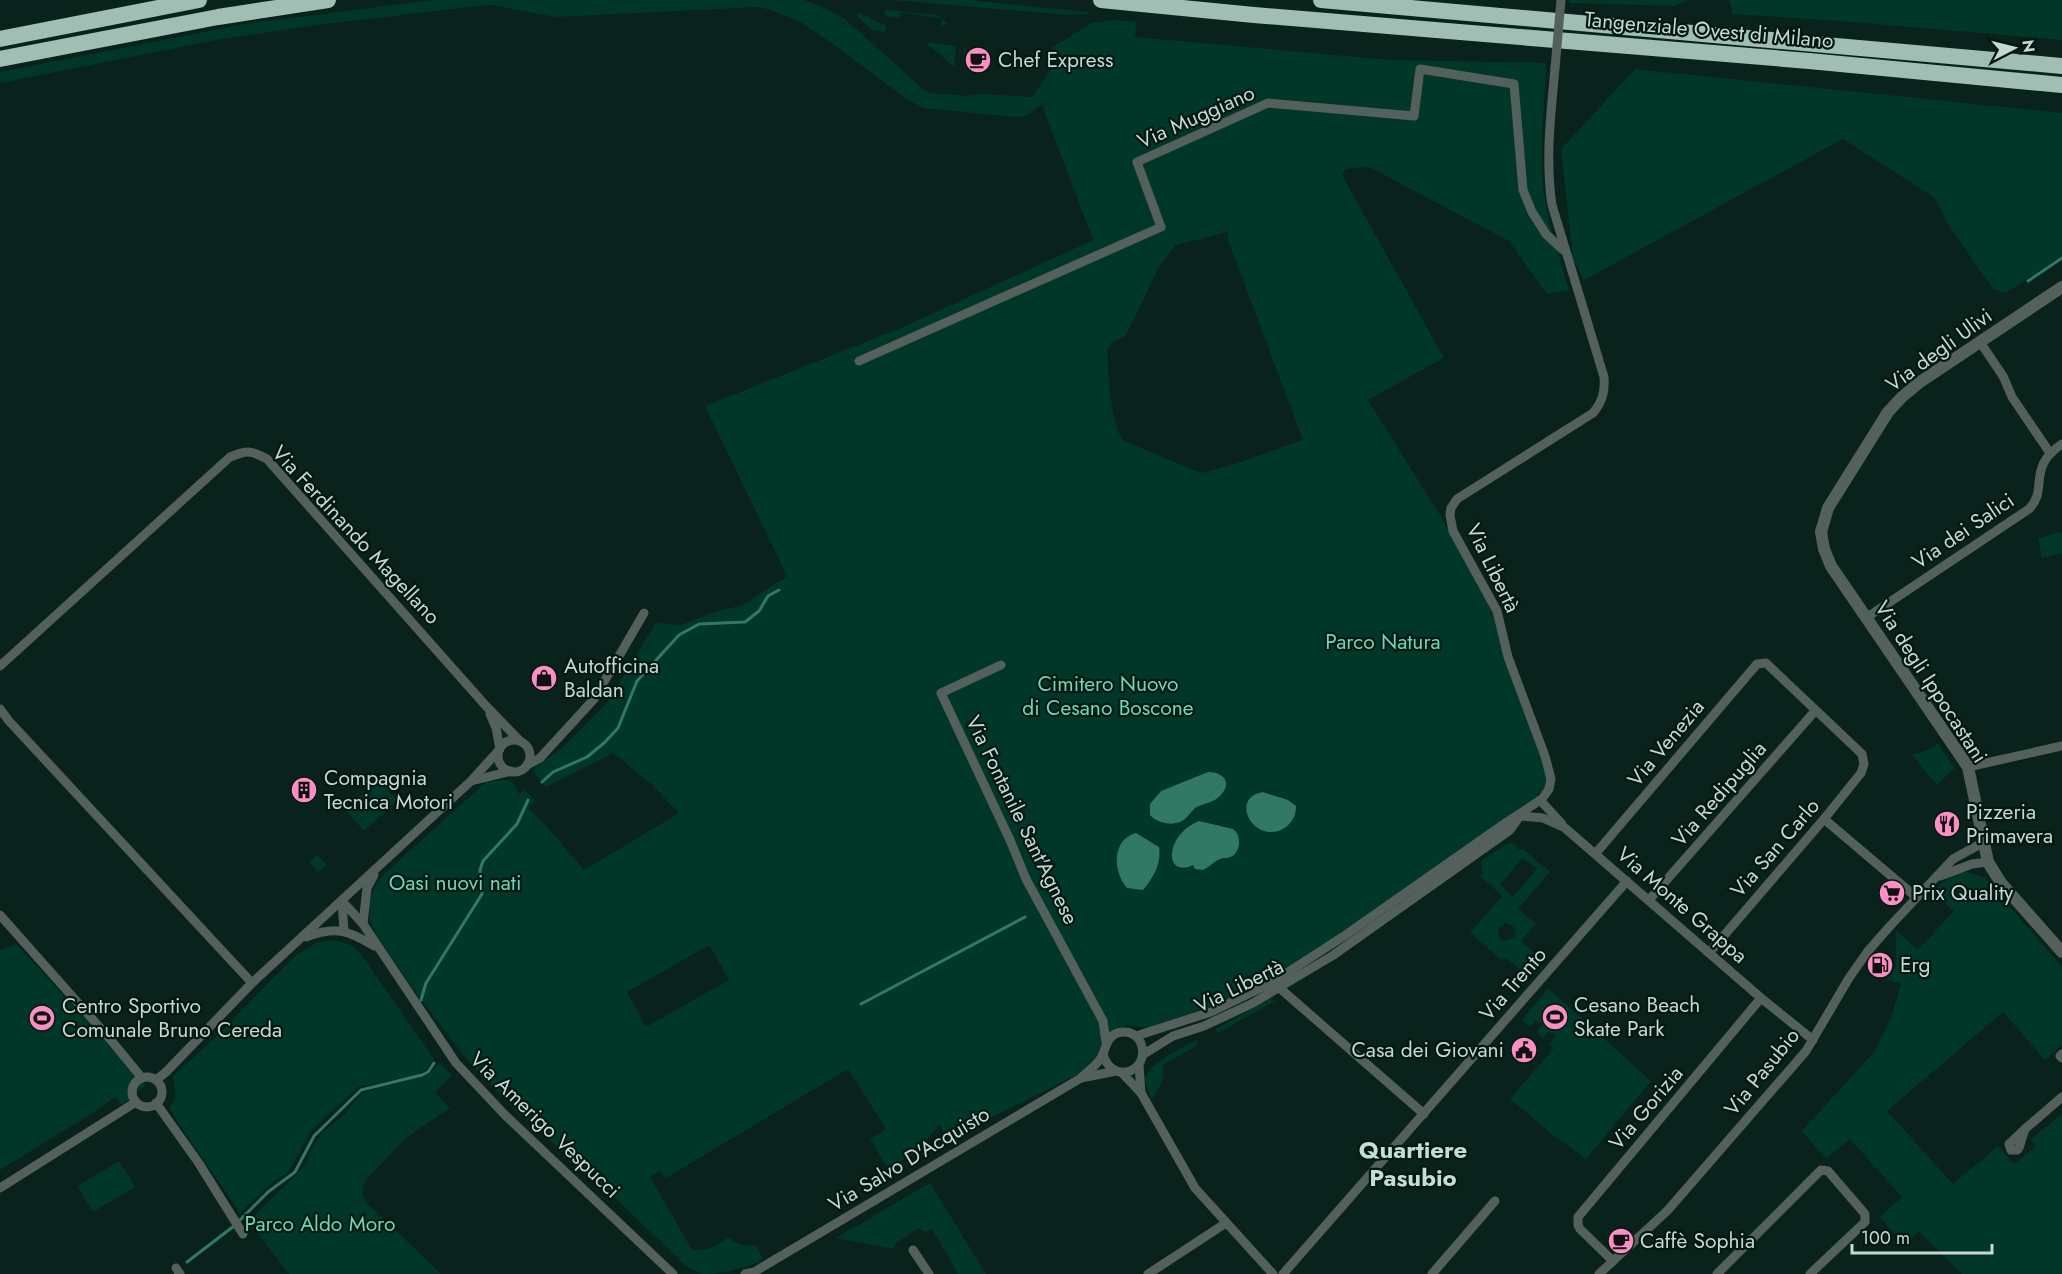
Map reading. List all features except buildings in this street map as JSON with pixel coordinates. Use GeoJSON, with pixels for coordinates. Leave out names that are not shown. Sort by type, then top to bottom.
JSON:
{"type":"FeatureCollection","features":[{"type":"Feature","properties":{"kind":"highway"},"geometry":{"type":"LineString","coordinates":[[0,39],[199,0]]}},
{"type":"Feature","properties":{"kind":"highway"},"geometry":{"type":"LineString","coordinates":[[0,59],[218,17],[328,0]]}},
{"type":"Feature","properties":{"kind":"highway","name":"Tangenziale Ovest di Milano"},"geometry":{"type":"LineString","coordinates":[[1101,0],[1254,15],[1809,61],[2062,86]]}},
{"type":"Feature","properties":{"kind":"highway","name":"Tangenziale Ovest di Milano"},"geometry":{"type":"LineString","coordinates":[[1321,0],[2062,66]]}},
{"type":"Feature","properties":{"kind":"street","name":"Via Muggiano"},"geometry":{"type":"LineString","coordinates":[[1561,0],[1549,140],[1548,179],[1552,205],[1576,290]]}},
{"type":"Feature","properties":{"kind":"street","name":"Via Muggiano"},"geometry":{"type":"LineString","coordinates":[[859,361],[1161,227],[1137,162],[1268,103],[1414,116],[1420,69],[1514,84],[1523,190],[1532,212],[1546,234],[1565,252]]}},
{"type":"Feature","properties":{"kind":"street","name":"Via degli Ulivi"},"geometry":{"type":"LineString","coordinates":[[1822,524],[1834,496],[1894,406],[1920,382],[2062,287]]}},
{"type":"Feature","properties":{"kind":"street","name":"Via Libertà"},"geometry":{"type":"LineString","coordinates":[[1136,1036],[1211,1012],[1276,985],[1332,956],[1510,830],[1520,816],[1540,800],[1549,789],[1551,779],[1545,756],[1508,657],[1497,611],[1453,531],[1450,515],[1451,508],[1457,499],[1585,419],[1599,406],[1605,391],[1604,377],[1576,290]]}},
{"type":"Feature","properties":{"kind":"street"},"geometry":{"type":"LineString","coordinates":[[1980,342],[2003,376],[2010,394],[2050,453],[2062,444]]}},
{"type":"Feature","properties":{"kind":"street","name":"Via Ferdinando Magellano"},"geometry":{"type":"LineString","coordinates":[[0,666],[230,457],[245,450],[255,452],[267,459],[486,706],[524,744]]}},
{"type":"Feature","properties":{"kind":"street","name":"Via dei Salici"},"geometry":{"type":"LineString","coordinates":[[1866,618],[2029,509],[2036,500],[2041,467],[2050,453]]}},
{"type":"Feature","properties":{"kind":"street","name":"Via degli Ippocastani"},"geometry":{"type":"LineString","coordinates":[[1822,524],[1822,541],[1827,558],[1968,767],[1988,862],[2001,883],[2062,952]]}},
{"type":"Feature","properties":{"kind":"street"},"geometry":{"type":"LineString","coordinates":[[471,782],[511,771],[520,771],[540,758],[602,688],[645,614]]}},
{"type":"Feature","properties":{"kind":"street","name":"Via Venezia"},"geometry":{"type":"LineString","coordinates":[[1596,853],[1757,664],[1766,663],[1815,711]]}},
{"type":"Feature","properties":{"kind":"street","name":"Via Fontanile Sant'Agnese"},"geometry":{"type":"LineString","coordinates":[[1001,665],[941,693],[1016,857],[1103,1021]]}},
{"type":"Feature","properties":{"kind":"street","name":"Via Ferdinando Magellano"},"geometry":{"type":"LineString","coordinates":[[486,706],[496,728],[500,749]]}},
{"type":"Feature","properties":{"kind":"street"},"geometry":{"type":"LineString","coordinates":[[0,709],[252,983]]}},
{"type":"Feature","properties":{"kind":"street","name":"Via San Carlo"},"geometry":{"type":"LineString","coordinates":[[1709,953],[1861,773],[1864,764],[1862,754],[1815,711]]}},
{"type":"Feature","properties":{"kind":"street","name":"Via Redipuglia"},"geometry":{"type":"LineString","coordinates":[[1649,900],[1815,711]]}},
{"type":"Feature","properties":{"kind":"street"},"geometry":{"type":"LineString","coordinates":[[156,1080],[252,983],[471,782],[506,742],[538,748],[551,744]]}},
{"type":"Feature","properties":{"kind":"street"},"geometry":{"type":"LineString","coordinates":[[524,744],[530,756],[527,765]]}},
{"type":"Feature","properties":{"kind":"street"},"geometry":{"type":"LineString","coordinates":[[1968,767],[2062,746]]}},
{"type":"Feature","properties":{"kind":"street"},"geometry":{"type":"LineString","coordinates":[[500,749],[500,763],[511,771]]}},
{"type":"Feature","properties":{"kind":"street"},"geometry":{"type":"LineString","coordinates":[[1540,800],[1565,828]]}},
{"type":"Feature","properties":{"kind":"street","name":"Via Monte Grappa"},"geometry":{"type":"LineString","coordinates":[[1520,816],[1543,818],[1565,828],[1761,998],[1813,1040]]}},
{"type":"Feature","properties":{"kind":"street"},"geometry":{"type":"LineString","coordinates":[[1824,819],[1916,897]]}},
{"type":"Feature","properties":{"kind":"street","name":"Via Pasubio"},"geometry":{"type":"LineString","coordinates":[[1599,1274],[1668,1210],[1801,1058],[1868,951],[1916,897],[1953,859],[1984,842]]}},
{"type":"Feature","properties":{"kind":"street"},"geometry":{"type":"LineString","coordinates":[[1935,879],[1971,864],[1988,862]]}},
{"type":"Feature","properties":{"kind":"street"},"geometry":{"type":"LineString","coordinates":[[363,924],[366,888],[378,868]]}},
{"type":"Feature","properties":{"kind":"street","name":"Via Trento"},"geometry":{"type":"LineString","coordinates":[[1283,1274],[1627,881]]}},
{"type":"Feature","properties":{"kind":"street"},"geometry":{"type":"LineString","coordinates":[[342,901],[344,931]]}},
{"type":"Feature","properties":{"kind":"street","name":"Via Amerigo Vespucci"},"geometry":{"type":"LineString","coordinates":[[342,901],[363,924],[456,1063],[505,1114],[673,1274]]}},
{"type":"Feature","properties":{"kind":"street"},"geometry":{"type":"LineString","coordinates":[[0,915],[142,1078]]}},
{"type":"Feature","properties":{"kind":"street"},"geometry":{"type":"LineString","coordinates":[[301,939],[321,932],[344,931],[378,948]]}},
{"type":"Feature","properties":{"kind":"street","name":"Via Libertà"},"geometry":{"type":"LineString","coordinates":[[1143,1054],[1173,1036],[1204,1026],[1253,1003],[1276,985]]}},
{"type":"Feature","properties":{"kind":"street"},"geometry":{"type":"LineString","coordinates":[[1276,985],[1424,1114]]}},
{"type":"Feature","properties":{"kind":"street","name":"Via Gorizia"},"geometry":{"type":"LineString","coordinates":[[1613,1261],[1580,1228],[1577,1220],[1581,1212],[1761,998]]}},
{"type":"Feature","properties":{"kind":"street"},"geometry":{"type":"LineString","coordinates":[[1103,1021],[1122,1032],[1136,1036],[1140,1041],[1143,1054],[1139,1065],[1141,1093]]}},
{"type":"Feature","properties":{"kind":"street"},"geometry":{"type":"LineString","coordinates":[[1082,1078],[1103,1054],[1106,1042],[1103,1021]]}},
{"type":"Feature","properties":{"kind":"street"},"geometry":{"type":"LineString","coordinates":[[1106,1042],[1116,1033],[1122,1032]]}},
{"type":"Feature","properties":{"kind":"street"},"geometry":{"type":"LineString","coordinates":[[1103,1054],[1107,1065],[1119,1072],[1141,1093],[1195,1188],[1273,1274]]}},
{"type":"Feature","properties":{"kind":"street"},"geometry":{"type":"LineString","coordinates":[[1082,1078],[1131,1071],[1139,1065]]}},
{"type":"Feature","properties":{"kind":"street"},"geometry":{"type":"LineString","coordinates":[[142,1078],[156,1080],[162,1091],[156,1103],[144,1106],[136,1102],[132,1088],[134,1084],[142,1078]]}},
{"type":"Feature","properties":{"kind":"street","name":"Via Salvo D'Acquisto"},"geometry":{"type":"LineString","coordinates":[[751,1273],[1082,1078]]}},
{"type":"Feature","properties":{"kind":"street"},"geometry":{"type":"LineString","coordinates":[[2025,1129],[2062,1097]]}},
{"type":"Feature","properties":{"kind":"street"},"geometry":{"type":"LineString","coordinates":[[0,1188],[136,1102]]}},
{"type":"Feature","properties":{"kind":"street"},"geometry":{"type":"LineString","coordinates":[[156,1103],[198,1162],[243,1234]]}},
{"type":"Feature","properties":{"kind":"street"},"geometry":{"type":"LineString","coordinates":[[1717,1274],[1821,1170],[1828,1171],[1865,1215],[1865,1222],[1810,1274]]}},
{"type":"Feature","properties":{"kind":"street"},"geometry":{"type":"LineString","coordinates":[[1432,1274],[1495,1201]]}},
{"type":"Feature","properties":{"kind":"street"},"geometry":{"type":"LineString","coordinates":[[1148,1274],[1226,1222]]}},
{"type":"Feature","properties":{"kind":"street"},"geometry":{"type":"LineString","coordinates":[[913,1251],[929,1274]]}},
{"type":"Feature","properties":{"kind":"street","name":"Via Amerigo Vespucci"},"geometry":{"type":"LineString","coordinates":[[658,1260],[680,1274]]}},
{"type":"Feature","properties":{"kind":"green space"},"geometry":{"type":"Polygon","coordinates":[[[432,0],[804,0],[845,19],[923,89],[931,93],[966,96],[980,94],[1032,97],[1061,55],[1051,48],[1092,23],[1112,20],[1137,22],[1134,37],[1391,60],[1546,63],[1542,138],[1543,183],[1550,223],[1569,290],[1547,294],[1509,241],[1369,167],[1346,169],[1342,175],[1444,358],[1368,400],[1440,515],[1488,600],[1547,774],[1545,787],[1526,807],[1271,980],[1210,1007],[1148,1028],[1126,1025],[1102,1040],[1099,1053],[1080,1073],[948,1139],[939,1125],[916,1153],[888,1169],[870,1139],[886,1129],[848,1069],[666,1178],[659,1171],[650,1177],[691,1248],[706,1250],[729,1237],[742,1245],[756,1245],[763,1259],[743,1268],[718,1273],[704,1274],[686,1266],[607,1190],[516,1111],[469,1062],[421,1000],[377,936],[370,920],[370,899],[377,882],[384,874],[486,782],[503,780],[512,782],[519,794],[524,790],[536,801],[528,808],[584,870],[679,813],[652,785],[613,753],[546,787],[534,773],[535,767],[563,747],[606,704],[656,623],[681,625],[714,612],[743,605],[779,581],[788,578],[705,406],[903,327],[1093,240],[1042,105],[1026,116],[1015,117],[923,108],[905,98],[800,22],[758,7],[555,17],[492,5],[471,7],[324,24],[221,39],[0,83],[0,72],[245,24],[432,0]],[[1228,232],[1176,245],[1159,267],[1125,337],[1115,341],[1107,349],[1112,407],[1122,440],[1201,473],[1229,466],[1303,440],[1228,240],[1228,232]],[[1208,772],[1161,791],[1150,804],[1150,815],[1158,821],[1177,822],[1186,819],[1195,808],[1226,784],[1223,775],[1208,772]],[[1263,792],[1258,793],[1246,806],[1252,822],[1258,828],[1266,831],[1289,824],[1296,813],[1279,796],[1263,792]],[[1199,821],[1193,865],[1203,870],[1221,859],[1214,825],[1199,821]],[[1136,833],[1147,885],[1160,861],[1159,847],[1136,833]],[[709,945],[627,992],[646,1027],[729,980],[709,945]]]}},
{"type":"Feature","properties":{"kind":"green space"},"geometry":{"type":"Polygon","coordinates":[[[893,0],[968,0],[1089,12],[1089,14],[1069,15],[893,0]]]}},
{"type":"Feature","properties":{"kind":"green space"},"geometry":{"type":"Polygon","coordinates":[[[1569,0],[1689,0],[1675,6],[1569,3],[1569,0]]]}},
{"type":"Feature","properties":{"kind":"green space"},"geometry":{"type":"Polygon","coordinates":[[[1729,0],[2062,0],[2062,40],[1733,14],[1729,0]]]}},
{"type":"Feature","properties":{"kind":"green space"},"geometry":{"type":"Polygon","coordinates":[[[885,10],[938,15],[948,24],[941,26],[942,19],[901,12],[900,18],[885,16],[885,10]]]}},
{"type":"Feature","properties":{"kind":"green space"},"geometry":{"type":"Polygon","coordinates":[[[857,13],[886,25],[885,32],[872,30],[857,16],[857,13]]]}},
{"type":"Feature","properties":{"kind":"green space"},"geometry":{"type":"Polygon","coordinates":[[[925,42],[956,46],[954,67],[925,42]]]}},
{"type":"Feature","properties":{"kind":"green space"},"geometry":{"type":"Polygon","coordinates":[[[1635,69],[2062,113],[2062,256],[2006,293],[1993,289],[1947,223],[1935,198],[1843,139],[1584,280],[1573,259],[1561,149],[1635,69]]]}},
{"type":"Feature","properties":{"kind":"green space"},"geometry":{"type":"Polygon","coordinates":[[[2062,532],[2062,553],[2042,558],[2038,538],[2062,532]]]}},
{"type":"Feature","properties":{"kind":"green space"},"geometry":{"type":"Polygon","coordinates":[[[1938,743],[1955,768],[1937,785],[1912,755],[1932,748],[1938,743]]]}},
{"type":"Feature","properties":{"kind":"green space"},"geometry":{"type":"Polygon","coordinates":[[[378,780],[397,800],[364,831],[345,810],[378,780]]]}},
{"type":"Feature","properties":{"kind":"green space"},"geometry":{"type":"Polygon","coordinates":[[[1512,843],[1518,850],[1523,849],[1550,872],[1518,909],[1536,924],[1521,941],[1539,957],[1525,974],[1505,957],[1502,960],[1470,933],[1502,896],[1480,876],[1482,874],[1481,861],[1506,844],[1512,843]],[[1522,858],[1500,885],[1513,897],[1537,869],[1522,858]],[[1505,923],[1499,928],[1498,934],[1500,939],[1507,941],[1514,937],[1516,931],[1512,925],[1505,923]]]}},
{"type":"Feature","properties":{"kind":"green space"},"geometry":{"type":"Polygon","coordinates":[[[317,855],[327,865],[318,872],[309,862],[317,855]]]}},
{"type":"Feature","properties":{"kind":"green space"},"geometry":{"type":"Polygon","coordinates":[[[1965,871],[1985,878],[2062,967],[2062,1045],[2045,1060],[2003,1012],[1887,1111],[1953,1184],[1998,1146],[2014,1164],[2036,1146],[2031,1139],[2062,1114],[2062,1274],[1962,1274],[1919,1231],[1905,1246],[1880,1217],[1902,1197],[1850,1139],[1826,1159],[1802,1131],[1874,1052],[1891,1017],[1901,984],[1887,980],[1896,967],[1896,930],[1918,950],[1954,911],[1932,891],[1953,875],[1965,871]]]}},
{"type":"Feature","properties":{"kind":"green space"},"geometry":{"type":"Polygon","coordinates":[[[333,940],[351,945],[360,953],[434,1059],[417,1075],[358,1087],[312,1130],[288,1172],[269,1185],[240,1213],[169,1107],[176,1098],[173,1076],[216,1037],[295,956],[316,943],[333,940]]]}},
{"type":"Feature","properties":{"kind":"green space","name":"Centro Sportivo Comunale Bruno Cereda"},"geometry":{"type":"Polygon","coordinates":[[[16,944],[146,1085],[122,1105],[115,1097],[0,1170],[0,950],[16,944]]]}},
{"type":"Feature","properties":{"kind":"green space"},"geometry":{"type":"Polygon","coordinates":[[[1548,988],[1651,1081],[1586,1159],[1510,1099],[1554,1048],[1549,1044],[1555,1036],[1549,1031],[1543,1038],[1536,1032],[1542,1024],[1536,1020],[1530,1027],[1522,1020],[1548,988]]]}},
{"type":"Feature","properties":{"kind":"green space"},"geometry":{"type":"Polygon","coordinates":[[[1270,999],[1275,1001],[1218,1033],[1216,1029],[1270,999]]]}},
{"type":"Feature","properties":{"kind":"green space"},"geometry":{"type":"Polygon","coordinates":[[[1196,1040],[1198,1045],[1163,1065],[1163,1080],[1152,1099],[1146,1082],[1149,1071],[1168,1056],[1196,1040]]]}},
{"type":"Feature","properties":{"kind":"green space","name":"Parco Aldo Moro"},"geometry":{"type":"Polygon","coordinates":[[[439,1063],[452,1075],[435,1093],[450,1108],[407,1137],[365,1181],[362,1191],[365,1201],[441,1274],[289,1274],[248,1221],[306,1164],[312,1147],[322,1133],[345,1114],[362,1093],[429,1074],[439,1063]]]}},
{"type":"Feature","properties":{"kind":"green space"},"geometry":{"type":"Polygon","coordinates":[[[119,1161],[135,1187],[93,1212],[77,1186],[119,1161]]]}},
{"type":"Feature","properties":{"kind":"green space"},"geometry":{"type":"Polygon","coordinates":[[[930,1183],[986,1274],[958,1274],[932,1229],[925,1232],[918,1228],[895,1244],[894,1249],[836,1238],[930,1183]]]}},
{"type":"Feature","properties":{"kind":"shaded area"},"geometry":{"type":"Polygon","coordinates":[[[1208,772],[1214,772],[1225,779],[1226,787],[1218,798],[1197,807],[1185,819],[1172,824],[1162,822],[1150,815],[1150,804],[1161,791],[1208,772]]]}},
{"type":"Feature","properties":{"kind":"shaded area"},"geometry":{"type":"Polygon","coordinates":[[[1263,792],[1288,800],[1296,806],[1294,818],[1286,827],[1275,832],[1265,831],[1256,827],[1250,820],[1247,803],[1252,796],[1263,792]]]}},
{"type":"Feature","properties":{"kind":"shaded area"},"geometry":{"type":"Polygon","coordinates":[[[1199,821],[1233,829],[1239,838],[1238,849],[1232,856],[1220,859],[1203,870],[1195,869],[1193,865],[1183,868],[1177,866],[1172,854],[1174,845],[1188,827],[1199,821]]]}},
{"type":"Feature","properties":{"kind":"shaded area"},"geometry":{"type":"Polygon","coordinates":[[[1136,833],[1159,847],[1160,853],[1156,870],[1143,890],[1127,888],[1117,865],[1118,849],[1122,842],[1136,833]]]}},
{"type":"Feature","properties":{"kind":"waterway"},"geometry":{"type":"LineString","coordinates":[[2028,281],[2062,258]]}},
{"type":"Feature","properties":{"kind":"waterway"},"geometry":{"type":"LineString","coordinates":[[542,782],[553,772],[587,757],[618,728],[637,681],[679,635],[699,624],[745,622],[759,611],[768,596],[779,590]]}},
{"type":"Feature","properties":{"kind":"waterway"},"geometry":{"type":"LineString","coordinates":[[421,1000],[426,983],[482,894],[480,870],[483,861],[517,824],[528,800]]}},
{"type":"Feature","properties":{"kind":"waterway"},"geometry":{"type":"LineString","coordinates":[[861,1004],[1025,917]]}},
{"type":"Feature","properties":{"kind":"waterway"},"geometry":{"type":"LineString","coordinates":[[239,1221],[268,1192],[295,1172],[314,1136],[361,1090],[422,1075],[428,1072],[434,1063]]}},
{"type":"Feature","properties":{"kind":"waterway"},"geometry":{"type":"LineString","coordinates":[[187,1262],[234,1226]]}},
{"type":"Feature","properties":{"kind":"place","name":"Chef Express"},"geometry":{"type":"Point","coordinates":[978,60]}},
{"type":"Feature","properties":{"kind":"place","name":"Autofficina Baldan"},"geometry":{"type":"Point","coordinates":[544,678]}},
{"type":"Feature","properties":{"kind":"place","name":"Compagnia Tecnica Motori"},"geometry":{"type":"Point","coordinates":[304,790]}},
{"type":"Feature","properties":{"kind":"place","name":"Pizzeria Primavera"},"geometry":{"type":"Point","coordinates":[1947,824]}},
{"type":"Feature","properties":{"kind":"place","name":"Prix Quality"},"geometry":{"type":"Point","coordinates":[1892,893]}},
{"type":"Feature","properties":{"kind":"place","name":"Erg"},"geometry":{"type":"Point","coordinates":[1880,965]}},
{"type":"Feature","properties":{"kind":"place","name":"Cesano Beach Skate Park"},"geometry":{"type":"Point","coordinates":[1555,1017]}},
{"type":"Feature","properties":{"kind":"place","name":"Centro Sportivo Comunale Bruno Cereda"},"geometry":{"type":"Point","coordinates":[42,1018]}},
{"type":"Feature","properties":{"kind":"place","name":"Casa dei Giovani"},"geometry":{"type":"Point","coordinates":[1524,1050]}},
{"type":"Feature","properties":{"kind":"place","name":"Caffè Sophia"},"geometry":{"type":"Point","coordinates":[1621,1241]}},
{"type":"Feature","properties":{"kind":"district","name":"Quartiere Pasubio"},"geometry":{"type":"Point","coordinates":[1413,1164]}},
{"type":"Feature","properties":{"kind":"park label","name":"Parco Natura"},"geometry":{"type":"Point","coordinates":[1383,642]}},
{"type":"Feature","properties":{"kind":"park label","name":"Cimitero Nuovo di Cesano Boscone"},"geometry":{"type":"Point","coordinates":[1108,696]}},
{"type":"Feature","properties":{"kind":"park label","name":"Oasi nuovi nati"},"geometry":{"type":"Point","coordinates":[455,883]}}]}
